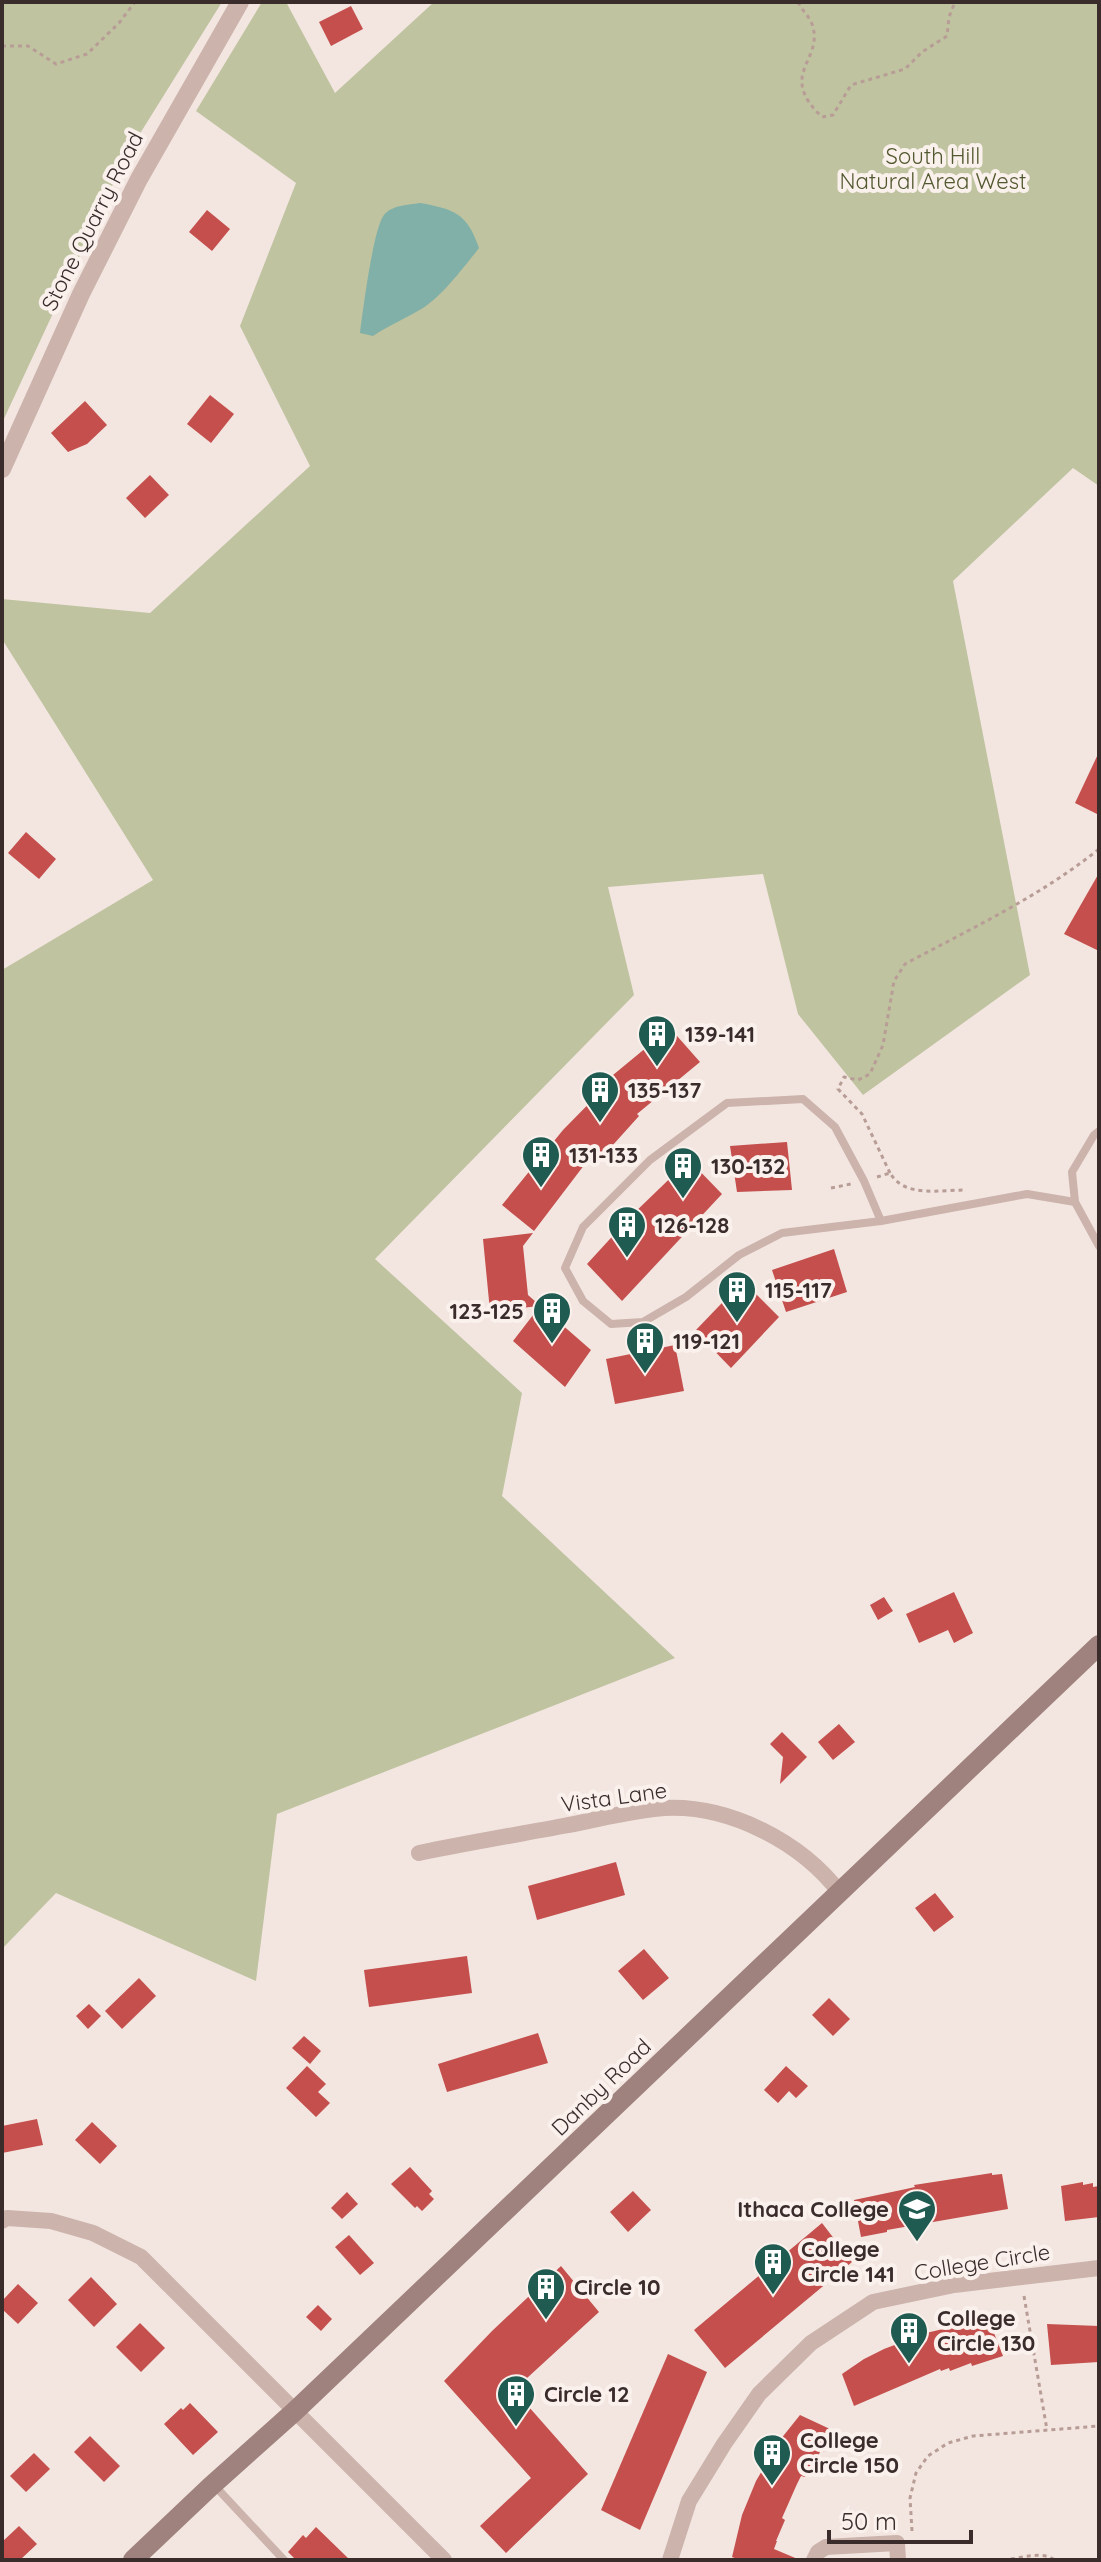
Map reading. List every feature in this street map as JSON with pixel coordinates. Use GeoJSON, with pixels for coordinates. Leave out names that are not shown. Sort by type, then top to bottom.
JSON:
{"type":"FeatureCollection","features":[{"type":"Feature","properties":{"kind":"main road","name":"Danby Road"},"geometry":{"type":"LineString","coordinates":[[133,2560],[295,2411],[1099,1645]]}},
{"type":"Feature","properties":{"kind":"street","name":"Stone Quarry Road"},"geometry":{"type":"LineString","coordinates":[[2,469],[81,294],[132,192],[240,2]]}},
{"type":"Feature","properties":{"kind":"street","name":"Vista Lane"},"geometry":{"type":"LineString","coordinates":[[419,1853],[644,1811],[685,1809],[722,1815],[768,1834],[815,1866],[840,1893]]}},
{"type":"Feature","properties":{"kind":"street"},"geometry":{"type":"LineString","coordinates":[[2,2221],[7,2218],[51,2221],[93,2233],[141,2257],[444,2560]]}},
{"type":"Feature","properties":{"kind":"street","name":"College Circle"},"geometry":{"type":"LineString","coordinates":[[670,2560],[689,2501],[724,2444],[759,2394],[811,2343],[873,2302],[954,2285],[1099,2268]]}},
{"type":"Feature","properties":{"kind":"street"},"geometry":{"type":"LineString","coordinates":[[814,2560],[818,2552],[826,2547],[897,2543],[898,2560]]}},
{"type":"Feature","properties":{"kind":"lane"},"geometry":{"type":"LineString","coordinates":[[881,1221],[835,1127],[803,1099],[727,1103],[650,1160],[583,1227],[565,1268],[583,1301],[611,1324],[643,1322],[686,1297],[739,1255],[782,1233],[881,1221],[1027,1194],[1075,1202]]}},
{"type":"Feature","properties":{"kind":"lane"},"geometry":{"type":"LineString","coordinates":[[1099,1131],[1072,1172],[1075,1202],[1099,1246]]}},
{"type":"Feature","properties":{"kind":"lane"},"geometry":{"type":"LineString","coordinates":[[213,2484],[284,2560]]}},
{"type":"Feature","properties":{"kind":"path"},"geometry":{"type":"LineString","coordinates":[[2,46],[28,46],[56,64],[87,54],[119,23],[135,2]]}},
{"type":"Feature","properties":{"kind":"path"},"geometry":{"type":"LineString","coordinates":[[798,2],[812,24],[813,41],[800,81],[810,106],[822,117],[833,115],[851,85],[905,69],[922,52],[947,36],[949,17],[955,2]]}},
{"type":"Feature","properties":{"kind":"path"},"geometry":{"type":"LineString","coordinates":[[1099,831],[1099,839]]}},
{"type":"Feature","properties":{"kind":"path"},"geometry":{"type":"LineString","coordinates":[[970,1190],[918,1191],[904,1188],[896,1182],[862,1114],[838,1089],[844,1077],[858,1080],[870,1074],[883,1045],[894,981],[905,964],[1019,905],[1065,876],[1099,849]]}},
{"type":"Feature","properties":{"kind":"path"},"geometry":{"type":"LineString","coordinates":[[831,1188],[890,1173]]}},
{"type":"Feature","properties":{"kind":"path"},"geometry":{"type":"LineString","coordinates":[[1021,2276],[1047,2430]]}},
{"type":"Feature","properties":{"kind":"path"},"geometry":{"type":"LineString","coordinates":[[912,2545],[910,2498],[916,2473],[928,2456],[948,2443],[973,2436],[1099,2426]]}},
{"type":"Feature","properties":{"kind":"path"},"geometry":{"type":"LineString","coordinates":[[1003,2560],[1039,2555],[1055,2560]]}},
{"type":"Feature","properties":{"kind":"green space"},"geometry":{"type":"Polygon","coordinates":[[[2,2],[222,2],[126,156],[2,423],[2,2]]]}},
{"type":"Feature","properties":{"kind":"green space","name":"South Hill Natural Area West"},"geometry":{"type":"Polygon","coordinates":[[[262,2],[286,2],[335,93],[434,2],[1099,2],[1099,486],[1073,468],[953,581],[1030,975],[863,1095],[798,1014],[763,874],[608,887],[634,995],[375,1259],[522,1393],[502,1496],[675,1658],[277,1814],[256,1981],[56,1893],[2,1949],[2,970],[153,880],[2,639],[2,599],[150,613],[310,466],[240,326],[296,183],[196,111],[262,2]]]}},
{"type":"Feature","properties":{"kind":"water"},"geometry":{"type":"Polygon","coordinates":[[[420,203],[458,215],[470,227],[479,248],[446,288],[423,308],[373,336],[360,333],[380,223],[391,209],[420,203]]]}},
{"type":"Feature","properties":{"kind":"building"},"geometry":{"type":"Polygon","coordinates":[[[351,6],[363,29],[331,46],[319,22],[351,6]]]}},
{"type":"Feature","properties":{"kind":"building"},"geometry":{"type":"Polygon","coordinates":[[[207,210],[230,229],[212,251],[189,232],[207,210]]]}},
{"type":"Feature","properties":{"kind":"building"},"geometry":{"type":"Polygon","coordinates":[[[210,395],[234,414],[211,443],[187,424],[210,395]]]}},
{"type":"Feature","properties":{"kind":"building"},"geometry":{"type":"Polygon","coordinates":[[[85,401],[107,425],[87,444],[68,452],[51,433],[85,401]]]}},
{"type":"Feature","properties":{"kind":"building"},"geometry":{"type":"Polygon","coordinates":[[[150,475],[169,495],[145,518],[126,498],[150,475]]]}},
{"type":"Feature","properties":{"kind":"building"},"geometry":{"type":"Polygon","coordinates":[[[1099,752],[1099,815],[1075,803],[1099,752]]]}},
{"type":"Feature","properties":{"kind":"building"},"geometry":{"type":"Polygon","coordinates":[[[26,832],[56,859],[39,879],[8,853],[26,832]]]}},
{"type":"Feature","properties":{"kind":"building"},"geometry":{"type":"Polygon","coordinates":[[[1099,873],[1099,951],[1064,934],[1099,873]]]}},
{"type":"Feature","properties":{"kind":"building"},"geometry":{"type":"Polygon","coordinates":[[[670,1028],[700,1062],[637,1114],[639,1116],[594,1166],[588,1160],[534,1231],[502,1205],[563,1130],[615,1077],[613,1075],[670,1028]]]}},
{"type":"Feature","properties":{"kind":"building"},"geometry":{"type":"Polygon","coordinates":[[[787,1142],[792,1190],[737,1192],[730,1146],[787,1142]]]}},
{"type":"Feature","properties":{"kind":"building"},"geometry":{"type":"Polygon","coordinates":[[[689,1160],[722,1194],[622,1301],[587,1264],[689,1160]]]}},
{"type":"Feature","properties":{"kind":"building"},"geometry":{"type":"Polygon","coordinates":[[[533,1233],[523,1246],[528,1295],[591,1350],[565,1387],[513,1341],[540,1306],[490,1311],[483,1239],[533,1233]]]}},
{"type":"Feature","properties":{"kind":"building"},"geometry":{"type":"Polygon","coordinates":[[[834,1249],[847,1292],[786,1312],[772,1270],[834,1249]]]}},
{"type":"Feature","properties":{"kind":"building","name":"115-117"},"geometry":{"type":"Polygon","coordinates":[[[743,1281],[779,1317],[731,1368],[695,1331],[743,1281]]]}},
{"type":"Feature","properties":{"kind":"building","name":"119-121"},"geometry":{"type":"Polygon","coordinates":[[[675,1345],[684,1391],[615,1404],[606,1359],[675,1345]]]}},
{"type":"Feature","properties":{"kind":"building"},"geometry":{"type":"Polygon","coordinates":[[[954,1592],[973,1633],[954,1643],[948,1630],[919,1643],[906,1614],[954,1592]]]}},
{"type":"Feature","properties":{"kind":"building"},"geometry":{"type":"Polygon","coordinates":[[[884,1597],[893,1611],[878,1620],[870,1605],[884,1597]]]}},
{"type":"Feature","properties":{"kind":"building"},"geometry":{"type":"Polygon","coordinates":[[[839,1724],[855,1742],[833,1760],[818,1742],[839,1724]]]}},
{"type":"Feature","properties":{"kind":"building"},"geometry":{"type":"Polygon","coordinates":[[[782,1732],[807,1757],[780,1784],[783,1757],[770,1744],[782,1732]]]}},
{"type":"Feature","properties":{"kind":"building"},"geometry":{"type":"Polygon","coordinates":[[[616,1862],[625,1895],[537,1920],[528,1886],[616,1862]]]}},
{"type":"Feature","properties":{"kind":"building"},"geometry":{"type":"Polygon","coordinates":[[[935,1893],[954,1917],[934,1932],[915,1908],[935,1893]]]}},
{"type":"Feature","properties":{"kind":"building"},"geometry":{"type":"Polygon","coordinates":[[[644,1949],[669,1978],[643,2000],[618,1971],[644,1949]]]}},
{"type":"Feature","properties":{"kind":"building"},"geometry":{"type":"Polygon","coordinates":[[[467,1956],[472,1993],[369,2007],[364,1970],[467,1956]]]}},
{"type":"Feature","properties":{"kind":"building"},"geometry":{"type":"Polygon","coordinates":[[[139,1978],[156,1996],[122,2029],[105,2011],[139,1978]]]}},
{"type":"Feature","properties":{"kind":"building"},"geometry":{"type":"Polygon","coordinates":[[[829,1998],[850,2019],[833,2036],[812,2015],[829,1998]]]}},
{"type":"Feature","properties":{"kind":"building"},"geometry":{"type":"Polygon","coordinates":[[[89,2004],[101,2016],[88,2029],[76,2016],[89,2004]]]}},
{"type":"Feature","properties":{"kind":"building"},"geometry":{"type":"Polygon","coordinates":[[[538,2033],[548,2063],[447,2092],[438,2064],[538,2033]]]}},
{"type":"Feature","properties":{"kind":"building"},"geometry":{"type":"Polygon","coordinates":[[[304,2036],[321,2051],[310,2064],[292,2048],[304,2036]]]}},
{"type":"Feature","properties":{"kind":"building"},"geometry":{"type":"Polygon","coordinates":[[[307,2066],[326,2084],[318,2092],[330,2103],[316,2117],[286,2088],[307,2066]]]}},
{"type":"Feature","properties":{"kind":"building"},"geometry":{"type":"Polygon","coordinates":[[[786,2066],[808,2086],[796,2098],[789,2091],[778,2103],[764,2090],[786,2066]]]}},
{"type":"Feature","properties":{"kind":"building"},"geometry":{"type":"Polygon","coordinates":[[[37,2119],[43,2145],[2,2153],[2,2126],[37,2119]]]}},
{"type":"Feature","properties":{"kind":"building"},"geometry":{"type":"Polygon","coordinates":[[[92,2122],[117,2146],[100,2164],[75,2140],[92,2122]]]}},
{"type":"Feature","properties":{"kind":"building"},"geometry":{"type":"Polygon","coordinates":[[[410,2167],[432,2191],[429,2194],[434,2199],[422,2211],[391,2184],[410,2167]]]}},
{"type":"Feature","properties":{"kind":"building"},"geometry":{"type":"Polygon","coordinates":[[[1002,2174],[1008,2209],[861,2237],[854,2200],[914,2185],[1002,2174]]]}},
{"type":"Feature","properties":{"kind":"building"},"geometry":{"type":"Polygon","coordinates":[[[1083,2182],[1083,2185],[1093,2183],[1093,2187],[1099,2186],[1099,2217],[1065,2221],[1061,2186],[1083,2182]]]}},
{"type":"Feature","properties":{"kind":"building"},"geometry":{"type":"Polygon","coordinates":[[[633,2191],[651,2210],[628,2232],[610,2212],[633,2191]]]}},
{"type":"Feature","properties":{"kind":"building"},"geometry":{"type":"Polygon","coordinates":[[[347,2192],[358,2204],[342,2219],[331,2208],[347,2192]]]}},
{"type":"Feature","properties":{"kind":"building","name":"College Circle 141"},"geometry":{"type":"Polygon","coordinates":[[[822,2223],[852,2262],[725,2368],[694,2330],[822,2223]]]}},
{"type":"Feature","properties":{"kind":"building"},"geometry":{"type":"Polygon","coordinates":[[[349,2235],[374,2263],[360,2275],[335,2247],[349,2235]]]}},
{"type":"Feature","properties":{"kind":"building"},"geometry":{"type":"Polygon","coordinates":[[[561,2266],[599,2312],[514,2390],[588,2474],[506,2553],[480,2526],[531,2478],[444,2381],[561,2266]]]}},
{"type":"Feature","properties":{"kind":"building"},"geometry":{"type":"Polygon","coordinates":[[[91,2277],[117,2304],[94,2327],[68,2300],[91,2277]]]}},
{"type":"Feature","properties":{"kind":"building"},"geometry":{"type":"Polygon","coordinates":[[[18,2284],[38,2303],[18,2324],[2,2309],[2,2301],[18,2284]]]}},
{"type":"Feature","properties":{"kind":"building"},"geometry":{"type":"Polygon","coordinates":[[[318,2305],[332,2319],[321,2331],[306,2317],[318,2305]]]}},
{"type":"Feature","properties":{"kind":"building"},"geometry":{"type":"Polygon","coordinates":[[[140,2323],[165,2348],[141,2372],[116,2347],[140,2323]]]}},
{"type":"Feature","properties":{"kind":"building","name":"College Circle 130"},"geometry":{"type":"Polygon","coordinates":[[[990,2323],[1003,2356],[950,2371],[949,2368],[940,2369],[854,2406],[842,2374],[864,2359],[926,2333],[990,2323]]]}},
{"type":"Feature","properties":{"kind":"building"},"geometry":{"type":"Polygon","coordinates":[[[1047,2324],[1099,2326],[1099,2362],[1051,2365],[1047,2324]]]}},
{"type":"Feature","properties":{"kind":"building"},"geometry":{"type":"Polygon","coordinates":[[[668,2354],[707,2372],[640,2530],[601,2510],[668,2354]]]}},
{"type":"Feature","properties":{"kind":"building"},"geometry":{"type":"Polygon","coordinates":[[[190,2403],[218,2432],[193,2455],[164,2424],[190,2403]]]}},
{"type":"Feature","properties":{"kind":"building","name":"College Circle 150"},"geometry":{"type":"Polygon","coordinates":[[[800,2415],[830,2429],[827,2437],[830,2438],[824,2452],[821,2450],[817,2458],[814,2457],[805,2477],[801,2476],[782,2518],[785,2520],[774,2549],[800,2560],[740,2560],[732,2557],[742,2515],[756,2481],[780,2440],[800,2415]]]}},
{"type":"Feature","properties":{"kind":"building"},"geometry":{"type":"Polygon","coordinates":[[[90,2436],[120,2466],[104,2482],[74,2452],[90,2436]]]}},
{"type":"Feature","properties":{"kind":"building"},"geometry":{"type":"Polygon","coordinates":[[[34,2453],[50,2469],[26,2492],[10,2476],[34,2453]]]}},
{"type":"Feature","properties":{"kind":"building"},"geometry":{"type":"Polygon","coordinates":[[[19,2526],[37,2544],[20,2560],[2,2560],[2,2542],[19,2526]]]}},
{"type":"Feature","properties":{"kind":"building"},"geometry":{"type":"Polygon","coordinates":[[[316,2527],[350,2560],[296,2560],[288,2552],[303,2535],[306,2538],[316,2527]]]}},
{"type":"Feature","properties":{"kind":"place","name":"139-141"},"geometry":{"type":"Point","coordinates":[657,1068]}},
{"type":"Feature","properties":{"kind":"place","name":"135-137"},"geometry":{"type":"Point","coordinates":[600,1124]}},
{"type":"Feature","properties":{"kind":"place","name":"131-133"},"geometry":{"type":"Point","coordinates":[541,1189]}},
{"type":"Feature","properties":{"kind":"place","name":"130-132"},"geometry":{"type":"Point","coordinates":[683,1200]}},
{"type":"Feature","properties":{"kind":"place","name":"126-128"},"geometry":{"type":"Point","coordinates":[627,1259]}},
{"type":"Feature","properties":{"kind":"place","name":"115-117"},"geometry":{"type":"Point","coordinates":[737,1324]}},
{"type":"Feature","properties":{"kind":"place","name":"123-125"},"geometry":{"type":"Point","coordinates":[552,1345]}},
{"type":"Feature","properties":{"kind":"place","name":"119-121"},"geometry":{"type":"Point","coordinates":[645,1375]}},
{"type":"Feature","properties":{"kind":"place","name":"Ithaca College"},"geometry":{"type":"Point","coordinates":[917,2243]}},
{"type":"Feature","properties":{"kind":"place","name":"College Circle 141"},"geometry":{"type":"Point","coordinates":[773,2296]}},
{"type":"Feature","properties":{"kind":"place","name":"Circle 10"},"geometry":{"type":"Point","coordinates":[546,2321]}},
{"type":"Feature","properties":{"kind":"place","name":"College Circle 130"},"geometry":{"type":"Point","coordinates":[909,2365]}},
{"type":"Feature","properties":{"kind":"place","name":"Circle 12"},"geometry":{"type":"Point","coordinates":[516,2428]}},
{"type":"Feature","properties":{"kind":"place","name":"College Circle 150"},"geometry":{"type":"Point","coordinates":[772,2487]}}]}
